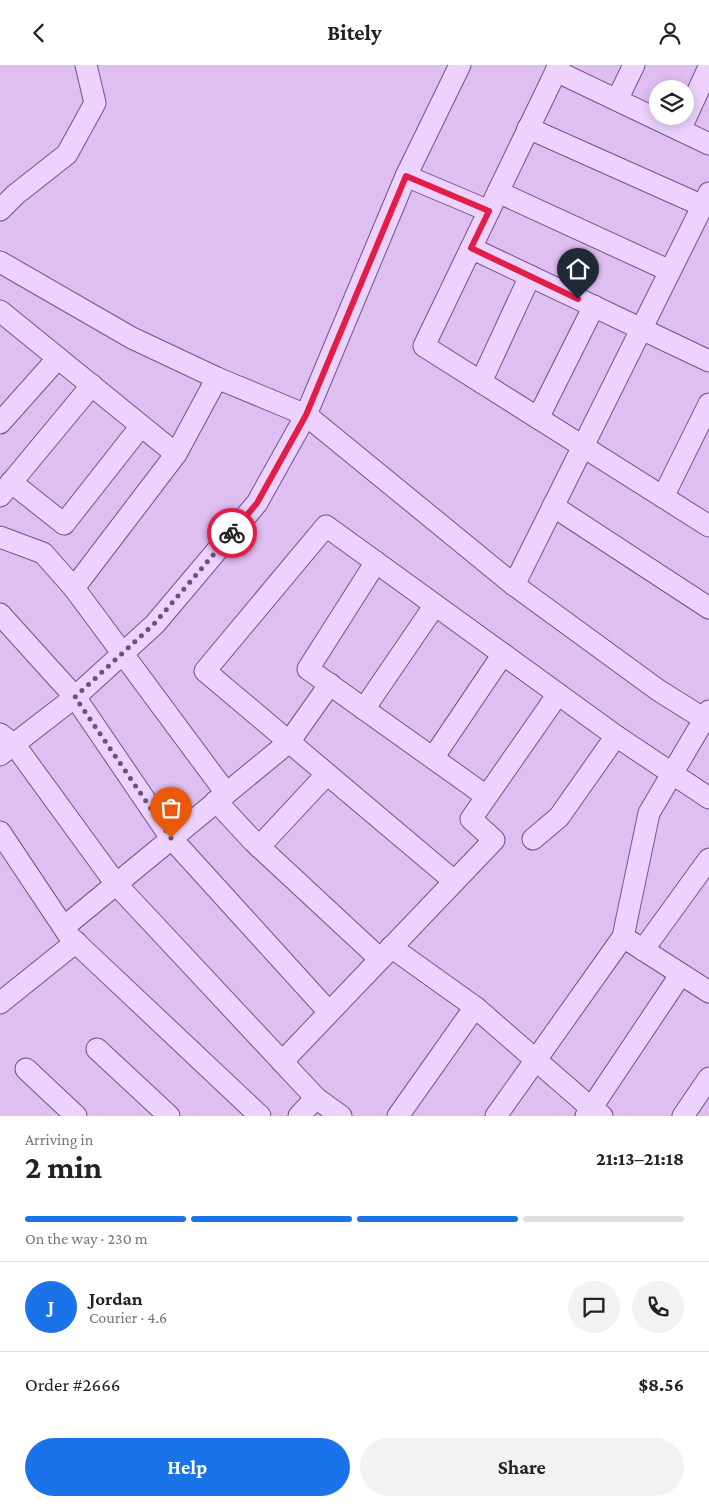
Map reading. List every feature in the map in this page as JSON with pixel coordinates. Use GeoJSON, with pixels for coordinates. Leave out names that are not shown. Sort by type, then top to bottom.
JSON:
{"type":"FeatureCollection","features":[{"type":"Feature","properties":{"kind":"street"},"geometry":{"type":"LineString","coordinates":[[0,210],[15,195],[67,154],[94,103],[86,65]]}},
{"type":"Feature","properties":{"kind":"street"},"geometry":{"type":"LineString","coordinates":[[341,1116],[316,1098],[116,884],[5,745],[75,697],[124,653],[154,624],[257,503],[306,415],[406,176],[460,65]]}},
{"type":"Feature","properties":{"kind":"street"},"geometry":{"type":"LineString","coordinates":[[617,100],[634,65]]}},
{"type":"Feature","properties":{"kind":"street"},"geometry":{"type":"LineString","coordinates":[[680,130],[709,67]]}},
{"type":"Feature","properties":{"kind":"street"},"geometry":{"type":"LineString","coordinates":[[709,144],[617,100],[557,68],[424,346],[709,526]]}},
{"type":"Feature","properties":{"kind":"street"},"geometry":{"type":"LineString","coordinates":[[514,585],[706,200],[528,128]]}},
{"type":"Feature","properties":{"kind":"street"},"geometry":{"type":"LineString","coordinates":[[406,176],[489,211]]}},
{"type":"Feature","properties":{"kind":"street"},"geometry":{"type":"LineString","coordinates":[[498,192],[670,271]]}},
{"type":"Feature","properties":{"kind":"street"},"geometry":{"type":"LineString","coordinates":[[471,248],[709,361]]}},
{"type":"Feature","properties":{"kind":"street"},"geometry":{"type":"LineString","coordinates":[[0,262],[132,338],[217,379],[306,415],[514,585],[658,690],[708,717],[649,813],[623,937],[496,1116]]}},
{"type":"Feature","properties":{"kind":"street"},"geometry":{"type":"LineString","coordinates":[[481,382],[530,276]]}},
{"type":"Feature","properties":{"kind":"street"},"geometry":{"type":"LineString","coordinates":[[538,418],[594,306]]}},
{"type":"Feature","properties":{"kind":"street"},"geometry":{"type":"LineString","coordinates":[[2,316],[58,358],[176,453]]}},
{"type":"Feature","properties":{"kind":"street"},"geometry":{"type":"LineString","coordinates":[[0,423],[58,358]]}},
{"type":"Feature","properties":{"kind":"street"},"geometry":{"type":"LineString","coordinates":[[74,588],[176,453],[217,379]]}},
{"type":"Feature","properties":{"kind":"street"},"geometry":{"type":"LineString","coordinates":[[92,385],[6,489],[64,525],[141,425]]}},
{"type":"Feature","properties":{"kind":"street"},"geometry":{"type":"LineString","coordinates":[[663,497],[709,404]]}},
{"type":"Feature","properties":{"kind":"street"},"geometry":{"type":"LineString","coordinates":[[554,506],[709,608]]}},
{"type":"Feature","properties":{"kind":"street"},"geometry":{"type":"LineString","coordinates":[[454,881],[204,671],[326,526],[616,736],[709,798]]}},
{"type":"Feature","properties":{"kind":"street"},"geometry":{"type":"LineString","coordinates":[[0,537],[43,553],[74,588],[124,653],[221,797],[260,847],[386,953],[475,1007],[593,1114],[681,974]]}},
{"type":"Feature","properties":{"kind":"street"},"geometry":{"type":"LineString","coordinates":[[376,561],[308,669],[486,796]]}},
{"type":"Feature","properties":{"kind":"street"},"geometry":{"type":"LineString","coordinates":[[364,709],[435,605]]}},
{"type":"Feature","properties":{"kind":"street"},"geometry":{"type":"LineString","coordinates":[[0,614],[75,697],[171,838],[329,1012]]}},
{"type":"Feature","properties":{"kind":"street"},"geometry":{"type":"LineString","coordinates":[[433,758],[503,654]]}},
{"type":"Feature","properties":{"kind":"street"},"geometry":{"type":"LineString","coordinates":[[0,1003],[70,934],[116,884],[289,742],[330,684]]}},
{"type":"Feature","properties":{"kind":"street"},"geometry":{"type":"LineString","coordinates":[[282,1062],[494,839],[471,819],[558,694]]}},
{"type":"Feature","properties":{"kind":"street"},"geometry":{"type":"LineString","coordinates":[[533,839],[559,817],[616,736]]}},
{"type":"Feature","properties":{"kind":"street"},"geometry":{"type":"LineString","coordinates":[[260,847],[328,774]]}},
{"type":"Feature","properties":{"kind":"street"},"geometry":{"type":"LineString","coordinates":[[0,832],[70,934],[260,1116]]}},
{"type":"Feature","properties":{"kind":"street"},"geometry":{"type":"LineString","coordinates":[[643,950],[709,859]]}},
{"type":"Feature","properties":{"kind":"street"},"geometry":{"type":"LineString","coordinates":[[623,937],[681,974],[706,983]]}},
{"type":"Feature","properties":{"kind":"street"},"geometry":{"type":"LineString","coordinates":[[398,1116],[475,1007]]}},
{"type":"Feature","properties":{"kind":"street"},"geometry":{"type":"LineString","coordinates":[[97,1049],[169,1116]]}},
{"type":"Feature","properties":{"kind":"street"},"geometry":{"type":"LineString","coordinates":[[26,1069],[76,1116]]}},
{"type":"Feature","properties":{"kind":"street"},"geometry":{"type":"LineString","coordinates":[[683,1116],[709,1078]]}},
{"type":"Feature","properties":{"kind":"street"},"geometry":{"type":"LineString","coordinates":[[299,1116],[316,1098]]}},
{"type":"Feature","properties":{"kind":"way so far"},"geometry":{"type":"LineString","coordinates":[[171,838],[75,697],[154,624],[232,533]]}},
{"type":"Feature","properties":{"kind":"route"},"geometry":{"type":"LineString","coordinates":[[232,533],[257,503],[306,415],[406,176],[489,211],[471,248],[578,299]]}}]}
